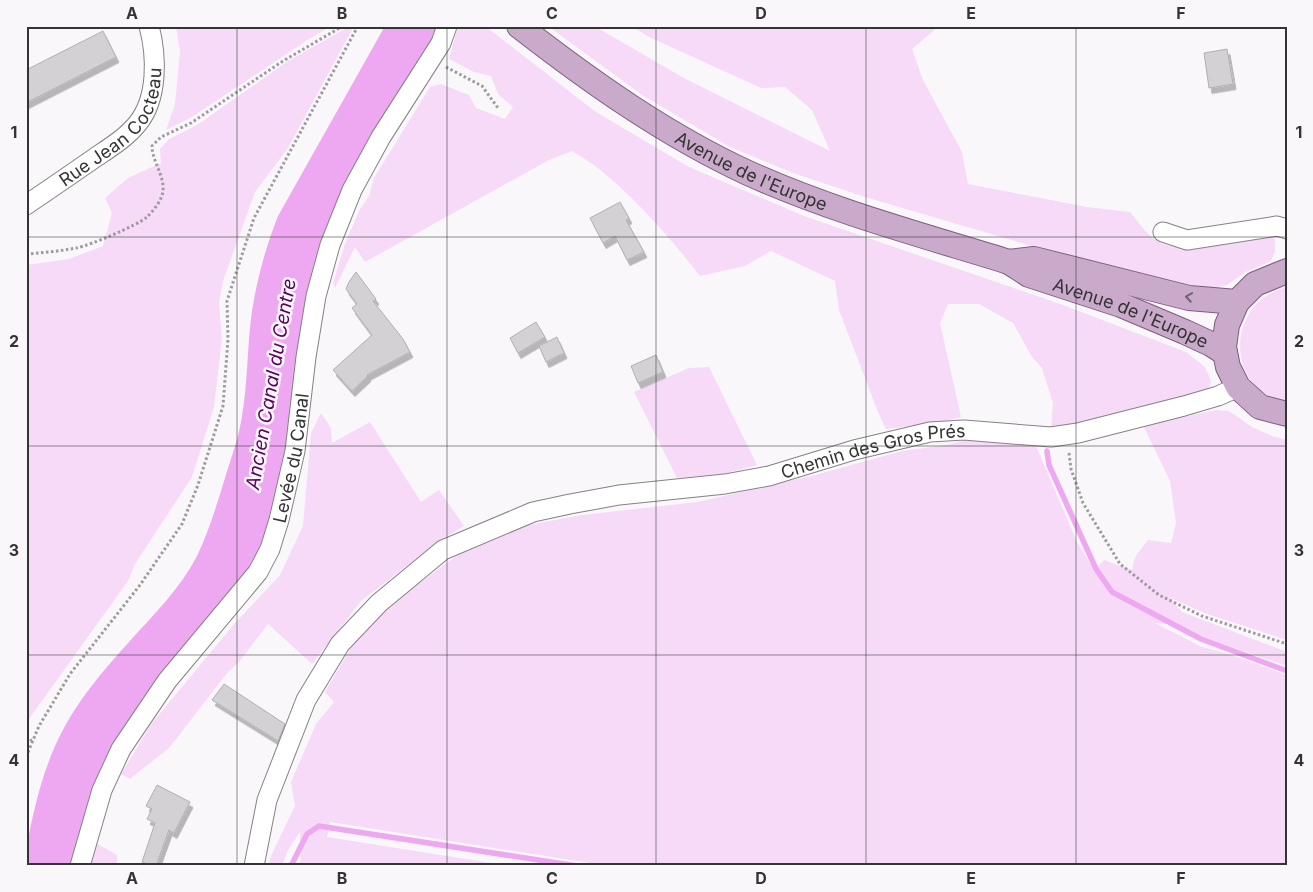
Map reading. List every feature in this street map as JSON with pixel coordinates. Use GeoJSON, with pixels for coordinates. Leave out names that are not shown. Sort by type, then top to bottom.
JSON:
{"type":"FeatureCollection","features":[{"type":"Feature","properties":{"kind":"main road","name":"Avenue de l'Europe"},"geometry":{"type":"LineString","coordinates":[[520,26],[576,70],[638,112],[705,151],[748,172],[836,208],[1009,262],[1029,275],[1121,305],[1203,340],[1225,353]]}},
{"type":"Feature","properties":{"kind":"main road","name":"Avenue de l'Europe"},"geometry":{"type":"LineString","coordinates":[[1009,262],[1034,259],[1189,298],[1237,302]]}},
{"type":"Feature","properties":{"kind":"main road"},"geometry":{"type":"LineString","coordinates":[[1287,270],[1256,284],[1237,302],[1227,325],[1225,353],[1228,367],[1238,387],[1260,407],[1287,414]]}},
{"type":"Feature","properties":{"kind":"street","name":"Rue Jean Cocteau"},"geometry":{"type":"LineString","coordinates":[[26,205],[124,138],[138,123],[147,108],[152,93],[154,50],[149,26]]}},
{"type":"Feature","properties":{"kind":"street","name":"Levée du Canal"},"geometry":{"type":"LineString","coordinates":[[80,866],[102,790],[121,749],[167,681],[258,572],[270,549],[279,520],[295,450],[306,357],[316,296],[330,245],[352,190],[381,137],[441,43],[447,26]]}},
{"type":"Feature","properties":{"kind":"street"},"geometry":{"type":"LineString","coordinates":[[1163,232],[1187,240],[1276,226],[1287,229]]}},
{"type":"Feature","properties":{"kind":"street","name":"Chemin des Gros Prés"},"geometry":{"type":"LineString","coordinates":[[254,866],[268,800],[306,700],[340,644],[379,603],[443,550],[533,512],[580,502],[619,495],[725,484],[769,476],[873,445],[930,432],[964,430],[1051,437],[1066,435],[1184,406],[1218,396],[1238,387]]}},
{"type":"Feature","properties":{"kind":"path"},"geometry":{"type":"LineString","coordinates":[[26,254],[78,247],[128,228],[147,216],[161,198],[163,184],[152,154],[152,146],[161,137],[191,123],[282,61],[343,26]]}},
{"type":"Feature","properties":{"kind":"path"},"geometry":{"type":"LineString","coordinates":[[26,757],[39,726],[70,674],[140,585],[182,524],[198,485],[223,406],[228,339],[227,301],[254,218],[358,26]]}},
{"type":"Feature","properties":{"kind":"path"},"geometry":{"type":"LineString","coordinates":[[431,59],[482,86],[498,108]]}},
{"type":"Feature","properties":{"kind":"path"},"geometry":{"type":"LineString","coordinates":[[1066,435],[1071,468],[1083,503],[1120,564],[1159,595],[1184,608],[1202,616],[1287,644]]}},
{"type":"Feature","properties":{"kind":"path"},"geometry":{"type":"LineString","coordinates":[[26,744],[34,739]]}},
{"type":"Feature","properties":{"kind":"shaded area"},"geometry":{"type":"Polygon","coordinates":[[[176,26],[332,26],[312,37],[192,117],[166,130],[175,104],[180,52],[176,26]]]}},
{"type":"Feature","properties":{"kind":"shaded area"},"geometry":{"type":"Polygon","coordinates":[[[350,26],[354,26],[288,148],[255,192],[223,281],[219,303],[222,339],[214,407],[192,477],[135,564],[128,581],[26,723],[26,265],[69,259],[103,246],[112,213],[105,198],[128,178],[161,163],[160,149],[169,139],[197,125],[288,61],[350,26]]]}},
{"type":"Feature","properties":{"kind":"shaded area"},"geometry":{"type":"Polygon","coordinates":[[[458,26],[485,26],[596,112],[689,167],[804,216],[1063,305],[1186,352],[1205,367],[1211,381],[1209,389],[1069,427],[1051,430],[1053,403],[1042,368],[1032,357],[1013,323],[979,304],[948,304],[940,323],[961,417],[886,429],[839,310],[835,281],[771,251],[745,266],[700,276],[643,209],[600,170],[572,151],[549,160],[365,262],[355,247],[335,288],[333,283],[345,244],[359,211],[369,196],[374,178],[430,87],[441,84],[469,95],[476,108],[505,119],[513,107],[498,94],[491,76],[474,72],[449,59],[458,26]]]}},
{"type":"Feature","properties":{"kind":"shaded area"},"geometry":{"type":"Polygon","coordinates":[[[548,26],[594,26],[684,78],[830,151],[812,110],[785,87],[761,88],[649,37],[631,26],[939,26],[912,49],[923,80],[962,152],[968,184],[1087,207],[1130,212],[1153,238],[1163,244],[1172,246],[1198,246],[1266,236],[1275,239],[1275,251],[1271,261],[1246,272],[1227,285],[1210,289],[1173,284],[1089,263],[865,197],[793,173],[730,147],[642,95],[548,26]]]}},
{"type":"Feature","properties":{"kind":"shaded area"},"geometry":{"type":"Polygon","coordinates":[[[1287,287],[1287,403],[1266,395],[1252,382],[1243,365],[1240,346],[1243,327],[1252,310],[1267,296],[1287,287]]]}},
{"type":"Feature","properties":{"kind":"shaded area"},"geometry":{"type":"Polygon","coordinates":[[[709,367],[757,465],[723,474],[677,478],[634,392],[689,368],[709,367]]]}},
{"type":"Feature","properties":{"kind":"shaded area"},"geometry":{"type":"Polygon","coordinates":[[[1216,410],[1229,411],[1252,427],[1287,440],[1287,640],[1204,613],[1169,597],[1182,612],[1287,652],[1287,666],[1213,641],[1174,624],[1155,623],[1200,646],[1287,675],[1287,866],[609,866],[330,822],[327,837],[510,866],[299,866],[301,858],[300,832],[288,850],[282,866],[268,866],[295,806],[291,782],[316,724],[334,702],[325,692],[357,637],[401,597],[464,550],[528,525],[582,515],[698,502],[815,475],[902,451],[947,445],[964,440],[1036,446],[1077,542],[1094,570],[1104,560],[1132,570],[1135,557],[1148,540],[1171,543],[1176,523],[1170,481],[1143,425],[1216,410]]]}},
{"type":"Feature","properties":{"kind":"shaded area"},"geometry":{"type":"Polygon","coordinates":[[[321,413],[331,428],[332,443],[370,422],[421,502],[439,490],[464,526],[439,541],[361,601],[312,664],[268,624],[239,662],[227,673],[170,747],[130,779],[121,774],[152,723],[236,622],[280,575],[303,526],[311,433],[321,413]]]}},
{"type":"Feature","properties":{"kind":"shaded area"},"geometry":{"type":"Polygon","coordinates":[[[96,843],[117,855],[117,866],[91,866],[96,843]]]}},
{"type":"Feature","properties":{"kind":"water","name":"Ancien Canal du Centre"},"geometry":{"type":"Polygon","coordinates":[[[385,26],[441,26],[354,177],[289,435],[264,550],[104,762],[71,866],[26,866],[31,826],[43,778],[51,755],[71,715],[97,679],[175,590],[201,547],[216,508],[239,432],[256,287],[274,227],[278,216],[385,26]]]}},
{"type":"Feature","properties":{"kind":"building"},"geometry":{"type":"Polygon","coordinates":[[[103,31],[116,57],[26,103],[26,70],[103,31]]]}},
{"type":"Feature","properties":{"kind":"building"},"geometry":{"type":"Polygon","coordinates":[[[1227,49],[1233,84],[1209,88],[1204,53],[1227,49]]]}},
{"type":"Feature","properties":{"kind":"building"},"geometry":{"type":"Polygon","coordinates":[[[620,202],[629,218],[626,220],[644,252],[627,260],[615,236],[603,243],[590,218],[620,202]]]}},
{"type":"Feature","properties":{"kind":"building"},"geometry":{"type":"Polygon","coordinates":[[[356,272],[376,299],[373,301],[403,339],[410,352],[367,375],[352,391],[333,370],[372,335],[352,308],[357,304],[346,289],[356,272]]]}},
{"type":"Feature","properties":{"kind":"building"},"geometry":{"type":"Polygon","coordinates":[[[536,322],[545,337],[518,353],[510,338],[536,322]]]}},
{"type":"Feature","properties":{"kind":"building"},"geometry":{"type":"Polygon","coordinates":[[[557,337],[564,353],[546,362],[539,346],[557,337]]]}},
{"type":"Feature","properties":{"kind":"building"},"geometry":{"type":"Polygon","coordinates":[[[656,355],[663,372],[638,383],[631,366],[656,355]]]}},
{"type":"Feature","properties":{"kind":"building"},"geometry":{"type":"Polygon","coordinates":[[[224,684],[285,724],[278,741],[212,700],[224,684]]]}},
{"type":"Feature","properties":{"kind":"building"},"geometry":{"type":"Polygon","coordinates":[[[157,785],[190,802],[174,833],[169,830],[156,866],[153,866],[142,862],[155,823],[147,819],[152,809],[146,806],[157,785]]]}},
{"type":"Feature","properties":{"kind":"waterway"},"geometry":{"type":"LineString","coordinates":[[1047,451],[1049,465],[1096,569],[1112,592],[1201,639],[1287,671]]}},
{"type":"Feature","properties":{"kind":"waterway"},"geometry":{"type":"LineString","coordinates":[[291,866],[307,834],[319,826],[577,866]]}}]}
